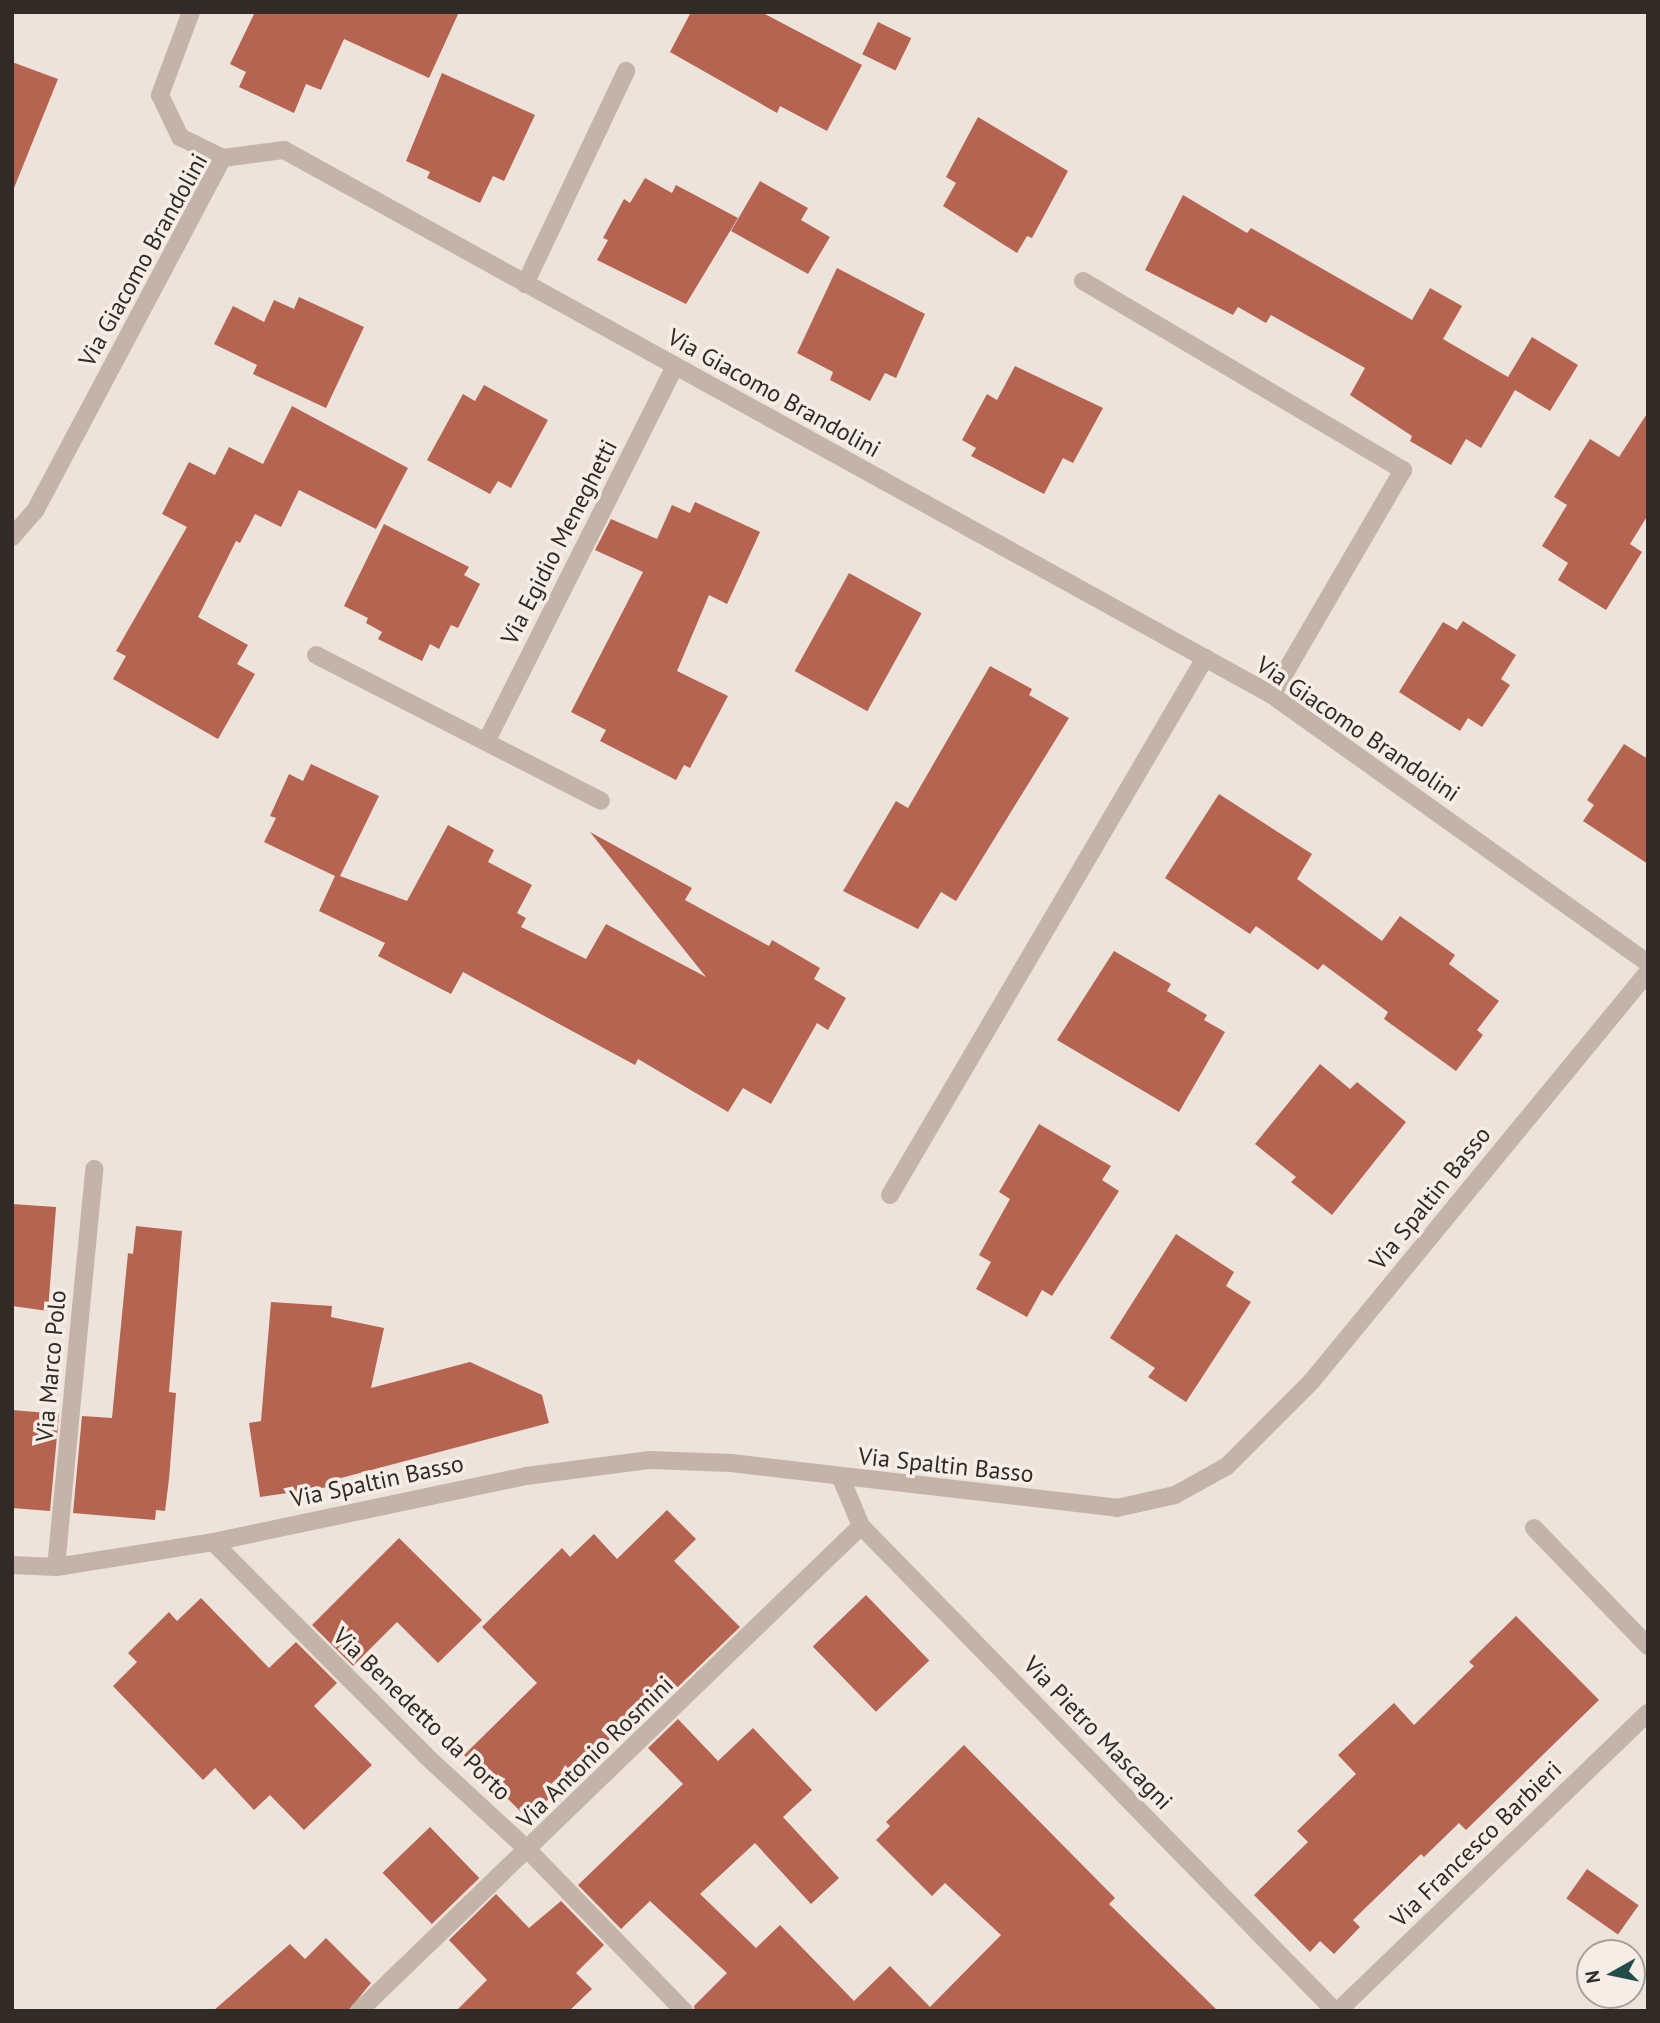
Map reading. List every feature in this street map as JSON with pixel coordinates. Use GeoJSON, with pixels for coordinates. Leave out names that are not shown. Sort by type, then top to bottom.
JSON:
{"type":"FeatureCollection","features":[{"type":"Feature","properties":{"kind":"street"},"geometry":{"type":"LineString","coordinates":[[191,12],[160,95],[180,137],[223,158]]}},
{"type":"Feature","properties":{"kind":"street"},"geometry":{"type":"LineString","coordinates":[[525,284],[626,71]]}},
{"type":"Feature","properties":{"kind":"street","name":"Via Giacomo Brandolini"},"geometry":{"type":"LineString","coordinates":[[12,537],[34,511],[223,158],[284,150],[1272,695],[1648,963]]}},
{"type":"Feature","properties":{"kind":"street"},"geometry":{"type":"LineString","coordinates":[[1083,281],[1403,470],[1272,695]]}},
{"type":"Feature","properties":{"kind":"street","name":"Via Egidio Meneghetti"},"geometry":{"type":"LineString","coordinates":[[486,740],[675,367]]}},
{"type":"Feature","properties":{"kind":"street"},"geometry":{"type":"LineString","coordinates":[[316,655],[601,801]]}},
{"type":"Feature","properties":{"kind":"street"},"geometry":{"type":"LineString","coordinates":[[890,1195],[1205,658]]}},
{"type":"Feature","properties":{"kind":"street","name":"Via Spaltin Basso"},"geometry":{"type":"LineString","coordinates":[[12,1566],[56,1567],[213,1542],[526,1476],[650,1460],[731,1462],[841,1478],[1117,1508],[1175,1495],[1227,1466],[1311,1382],[1648,972]]}},
{"type":"Feature","properties":{"kind":"street","name":"Via Marco Polo"},"geometry":{"type":"LineString","coordinates":[[56,1567],[94,1169]]}},
{"type":"Feature","properties":{"kind":"street","name":"Via Pietro Mascagni"},"geometry":{"type":"LineString","coordinates":[[841,1478],[861,1525],[1336,2011]]}},
{"type":"Feature","properties":{"kind":"street","name":"Via Antonio Rosmini"},"geometry":{"type":"LineString","coordinates":[[359,2011],[529,1851],[861,1525]]}},
{"type":"Feature","properties":{"kind":"street"},"geometry":{"type":"LineString","coordinates":[[1534,1528],[1648,1646]]}},
{"type":"Feature","properties":{"kind":"street","name":"Via Benedetto da Porto"},"geometry":{"type":"LineString","coordinates":[[213,1542],[425,1755],[529,1851],[684,2011]]}},
{"type":"Feature","properties":{"kind":"street","name":"Via Francesco Barbieri"},"geometry":{"type":"LineString","coordinates":[[1336,2011],[1648,1713]]}},
{"type":"Feature","properties":{"kind":"building"},"geometry":{"type":"Polygon","coordinates":[[[255,12],[459,12],[429,78],[344,39],[321,90],[306,84],[294,113],[239,87],[246,72],[230,64],[255,12]]]}},
{"type":"Feature","properties":{"kind":"building"},"geometry":{"type":"Polygon","coordinates":[[[691,12],[761,12],[862,65],[827,131],[780,106],[777,113],[670,52],[691,12]]]}},
{"type":"Feature","properties":{"kind":"building"},"geometry":{"type":"Polygon","coordinates":[[[878,22],[911,38],[895,71],[862,54],[878,22]]]}},
{"type":"Feature","properties":{"kind":"building"},"geometry":{"type":"Polygon","coordinates":[[[12,62],[58,79],[14,188],[12,187],[12,62]]]}},
{"type":"Feature","properties":{"kind":"building"},"geometry":{"type":"Polygon","coordinates":[[[442,73],[535,115],[504,181],[493,176],[480,203],[427,178],[430,172],[406,161],[442,73]]]}},
{"type":"Feature","properties":{"kind":"building"},"geometry":{"type":"Polygon","coordinates":[[[978,117],[1068,171],[1032,238],[1027,236],[1017,253],[943,206],[956,183],[946,177],[978,117]]]}},
{"type":"Feature","properties":{"kind":"building"},"geometry":{"type":"Polygon","coordinates":[[[645,178],[672,193],[676,185],[738,218],[686,304],[597,260],[608,240],[603,238],[624,199],[630,203],[645,178]]]}},
{"type":"Feature","properties":{"kind":"building"},"geometry":{"type":"Polygon","coordinates":[[[760,181],[808,208],[801,220],[830,237],[808,274],[731,231],[760,181]]]}},
{"type":"Feature","properties":{"kind":"building"},"geometry":{"type":"Polygon","coordinates":[[[1183,195],[1247,233],[1251,228],[1412,320],[1430,288],[1462,306],[1443,339],[1508,377],[1532,337],[1578,365],[1550,411],[1515,390],[1481,448],[1466,439],[1451,465],[1410,441],[1412,436],[1350,395],[1365,368],[1271,315],[1266,323],[1238,307],[1233,315],[1145,270],[1183,195]]]}},
{"type":"Feature","properties":{"kind":"building"},"geometry":{"type":"Polygon","coordinates":[[[837,268],[925,314],[896,378],[885,373],[870,401],[830,380],[833,372],[797,353],[837,268]]]}},
{"type":"Feature","properties":{"kind":"building"},"geometry":{"type":"Polygon","coordinates":[[[299,297],[364,327],[326,408],[253,374],[257,365],[214,344],[233,306],[264,322],[274,300],[294,309],[299,297]]]}},
{"type":"Feature","properties":{"kind":"building"},"geometry":{"type":"Polygon","coordinates":[[[1015,366],[1103,408],[1073,463],[1063,458],[1044,494],[971,456],[976,448],[962,440],[987,394],[997,400],[1015,366]]]}},
{"type":"Feature","properties":{"kind":"building"},"geometry":{"type":"Polygon","coordinates":[[[484,385],[548,420],[511,488],[498,481],[490,494],[427,460],[463,394],[475,401],[484,385]]]}},
{"type":"Feature","properties":{"kind":"building"},"geometry":{"type":"Polygon","coordinates":[[[292,406],[408,468],[376,529],[299,490],[281,527],[255,514],[240,543],[236,541],[198,617],[248,645],[237,664],[255,674],[218,739],[113,679],[126,656],[116,651],[187,527],[162,514],[189,462],[215,475],[229,447],[263,464],[292,406]]]}},
{"type":"Feature","properties":{"kind":"building"},"geometry":{"type":"Polygon","coordinates":[[[1648,412],[1648,515],[1630,544],[1642,552],[1606,610],[1558,580],[1568,563],[1542,546],[1567,505],[1554,497],[1590,439],[1619,457],[1648,412]]]}},
{"type":"Feature","properties":{"kind":"building"},"geometry":{"type":"Polygon","coordinates":[[[695,502],[760,532],[727,604],[709,595],[677,671],[728,696],[690,768],[684,765],[676,780],[600,741],[606,730],[571,712],[643,572],[595,550],[611,519],[657,539],[672,505],[690,513],[695,502]]]}},
{"type":"Feature","properties":{"kind":"building"},"geometry":{"type":"Polygon","coordinates":[[[384,524],[469,567],[464,575],[480,584],[458,628],[451,625],[439,649],[430,644],[422,661],[378,639],[382,632],[366,623],[368,618],[344,606],[384,524]]]}},
{"type":"Feature","properties":{"kind":"building"},"geometry":{"type":"Polygon","coordinates":[[[849,573],[922,613],[867,711],[795,671],[849,573]]]}},
{"type":"Feature","properties":{"kind":"building"},"geometry":{"type":"Polygon","coordinates":[[[1463,621],[1516,655],[1501,679],[1510,685],[1482,727],[1468,718],[1460,731],[1399,692],[1443,622],[1457,630],[1463,621]]]}},
{"type":"Feature","properties":{"kind":"building"},"geometry":{"type":"Polygon","coordinates":[[[990,666],[1032,689],[1029,695],[1069,718],[956,901],[941,892],[918,929],[843,891],[896,801],[908,808],[990,666]]]}},
{"type":"Feature","properties":{"kind":"building"},"geometry":{"type":"Polygon","coordinates":[[[1624,744],[1648,759],[1648,864],[1583,821],[1594,805],[1587,800],[1624,744]]]}},
{"type":"Feature","properties":{"kind":"building"},"geometry":{"type":"Polygon","coordinates":[[[311,764],[379,796],[340,876],[407,901],[448,825],[494,850],[488,862],[532,885],[517,913],[526,918],[521,927],[586,959],[606,924],[706,977],[590,832],[692,888],[685,900],[769,946],[772,940],[820,968],[814,979],[846,998],[828,1030],[817,1023],[771,1104],[743,1088],[728,1112],[638,1059],[635,1065],[463,972],[451,994],[378,956],[385,943],[319,911],[335,876],[264,842],[276,818],[270,816],[289,774],[303,781],[311,764]]]}},
{"type":"Feature","properties":{"kind":"building"},"geometry":{"type":"Polygon","coordinates":[[[1219,794],[1312,854],[1297,879],[1382,941],[1400,916],[1455,955],[1449,964],[1499,1001],[1477,1030],[1483,1035],[1456,1071],[1384,1019],[1388,1012],[1323,964],[1318,970],[1256,926],[1250,934],[1165,878],[1219,794]]]}},
{"type":"Feature","properties":{"kind":"building"},"geometry":{"type":"Polygon","coordinates":[[[1114,951],[1171,984],[1167,991],[1207,1015],[1204,1020],[1225,1032],[1179,1112],[1057,1040],[1114,951]]]}},
{"type":"Feature","properties":{"kind":"building"},"geometry":{"type":"Polygon","coordinates":[[[1320,1064],[1350,1089],[1357,1082],[1406,1122],[1332,1215],[1291,1182],[1296,1177],[1255,1144],[1320,1064]]]}},
{"type":"Feature","properties":{"kind":"building"},"geometry":{"type":"Polygon","coordinates":[[[1039,1124],[1111,1166],[1102,1180],[1119,1191],[1052,1296],[1042,1290],[1027,1317],[976,1289],[991,1262],[979,1255],[1010,1199],[999,1192],[1039,1124]]]}},
{"type":"Feature","properties":{"kind":"building"},"geometry":{"type":"Polygon","coordinates":[[[12,1204],[56,1207],[48,1311],[12,1306],[12,1204]]]}},
{"type":"Feature","properties":{"kind":"building"},"geometry":{"type":"Polygon","coordinates":[[[136,1226],[182,1231],[169,1392],[176,1393],[169,1479],[165,1511],[156,1510],[155,1520],[73,1513],[82,1416],[112,1418],[128,1253],[133,1254],[136,1226]]]}},
{"type":"Feature","properties":{"kind":"building"},"geometry":{"type":"Polygon","coordinates":[[[1176,1234],[1234,1272],[1226,1286],[1251,1302],[1186,1402],[1148,1377],[1155,1368],[1110,1338],[1176,1234]]]}},
{"type":"Feature","properties":{"kind":"building"},"geometry":{"type":"Polygon","coordinates":[[[271,1302],[332,1306],[331,1317],[384,1328],[371,1388],[470,1362],[542,1395],[549,1423],[341,1478],[342,1485],[260,1497],[249,1423],[261,1421],[271,1302]]]}},
{"type":"Feature","properties":{"kind":"building"},"geometry":{"type":"Polygon","coordinates":[[[12,1410],[59,1414],[50,1511],[12,1508],[12,1410]]]}},
{"type":"Feature","properties":{"kind":"building"},"geometry":{"type":"Polygon","coordinates":[[[667,1510],[696,1539],[674,1561],[740,1627],[632,1731],[625,1724],[528,1819],[464,1755],[537,1683],[482,1627],[562,1548],[570,1557],[594,1534],[617,1559],[667,1510]]]}},
{"type":"Feature","properties":{"kind":"building"},"geometry":{"type":"Polygon","coordinates":[[[399,1538],[482,1620],[438,1663],[397,1622],[353,1666],[312,1625],[399,1538]]]}},
{"type":"Feature","properties":{"kind":"building"},"geometry":{"type":"Polygon","coordinates":[[[866,1595],[929,1660],[876,1712],[813,1646],[866,1595]]]}},
{"type":"Feature","properties":{"kind":"building"},"geometry":{"type":"Polygon","coordinates":[[[201,1598],[269,1668],[296,1642],[337,1683],[314,1706],[372,1765],[304,1830],[270,1795],[254,1810],[215,1768],[203,1780],[113,1686],[137,1662],[128,1653],[169,1612],[177,1621],[201,1598]]]}},
{"type":"Feature","properties":{"kind":"building"},"geometry":{"type":"Polygon","coordinates":[[[1516,1616],[1599,1700],[1466,1830],[1459,1823],[1424,1857],[1421,1854],[1353,1920],[1360,1927],[1334,1954],[1320,1941],[1310,1952],[1254,1895],[1308,1842],[1297,1831],[1356,1774],[1338,1755],[1394,1703],[1414,1725],[1474,1666],[1469,1662],[1516,1616]]]}},
{"type":"Feature","properties":{"kind":"building"},"geometry":{"type":"Polygon","coordinates":[[[678,1719],[718,1761],[753,1728],[812,1790],[783,1817],[839,1878],[811,1904],[755,1843],[700,1894],[756,1948],[780,1925],[854,2001],[890,1966],[930,2007],[1001,1935],[945,1883],[932,1896],[876,1840],[890,1826],[886,1822],[964,1745],[1115,1898],[1109,1904],[1218,2011],[695,2011],[694,2006],[727,1973],[650,1901],[621,1929],[578,1885],[683,1784],[648,1748],[678,1719]]]}},
{"type":"Feature","properties":{"kind":"building"},"geometry":{"type":"Polygon","coordinates":[[[430,1827],[479,1878],[432,1924],[383,1873],[430,1827]]]}},
{"type":"Feature","properties":{"kind":"building"},"geometry":{"type":"Polygon","coordinates":[[[1587,1869],[1639,1905],[1618,1935],[1566,1898],[1587,1869]]]}},
{"type":"Feature","properties":{"kind":"building"},"geometry":{"type":"Polygon","coordinates":[[[496,1894],[529,1928],[561,1901],[604,1945],[576,1973],[592,1989],[569,2011],[456,2011],[487,1980],[449,1940],[496,1894]]]}},
{"type":"Feature","properties":{"kind":"building"},"geometry":{"type":"Polygon","coordinates":[[[326,1938],[371,1983],[348,2011],[213,2011],[290,1944],[305,1959],[326,1938]]]}}]}
